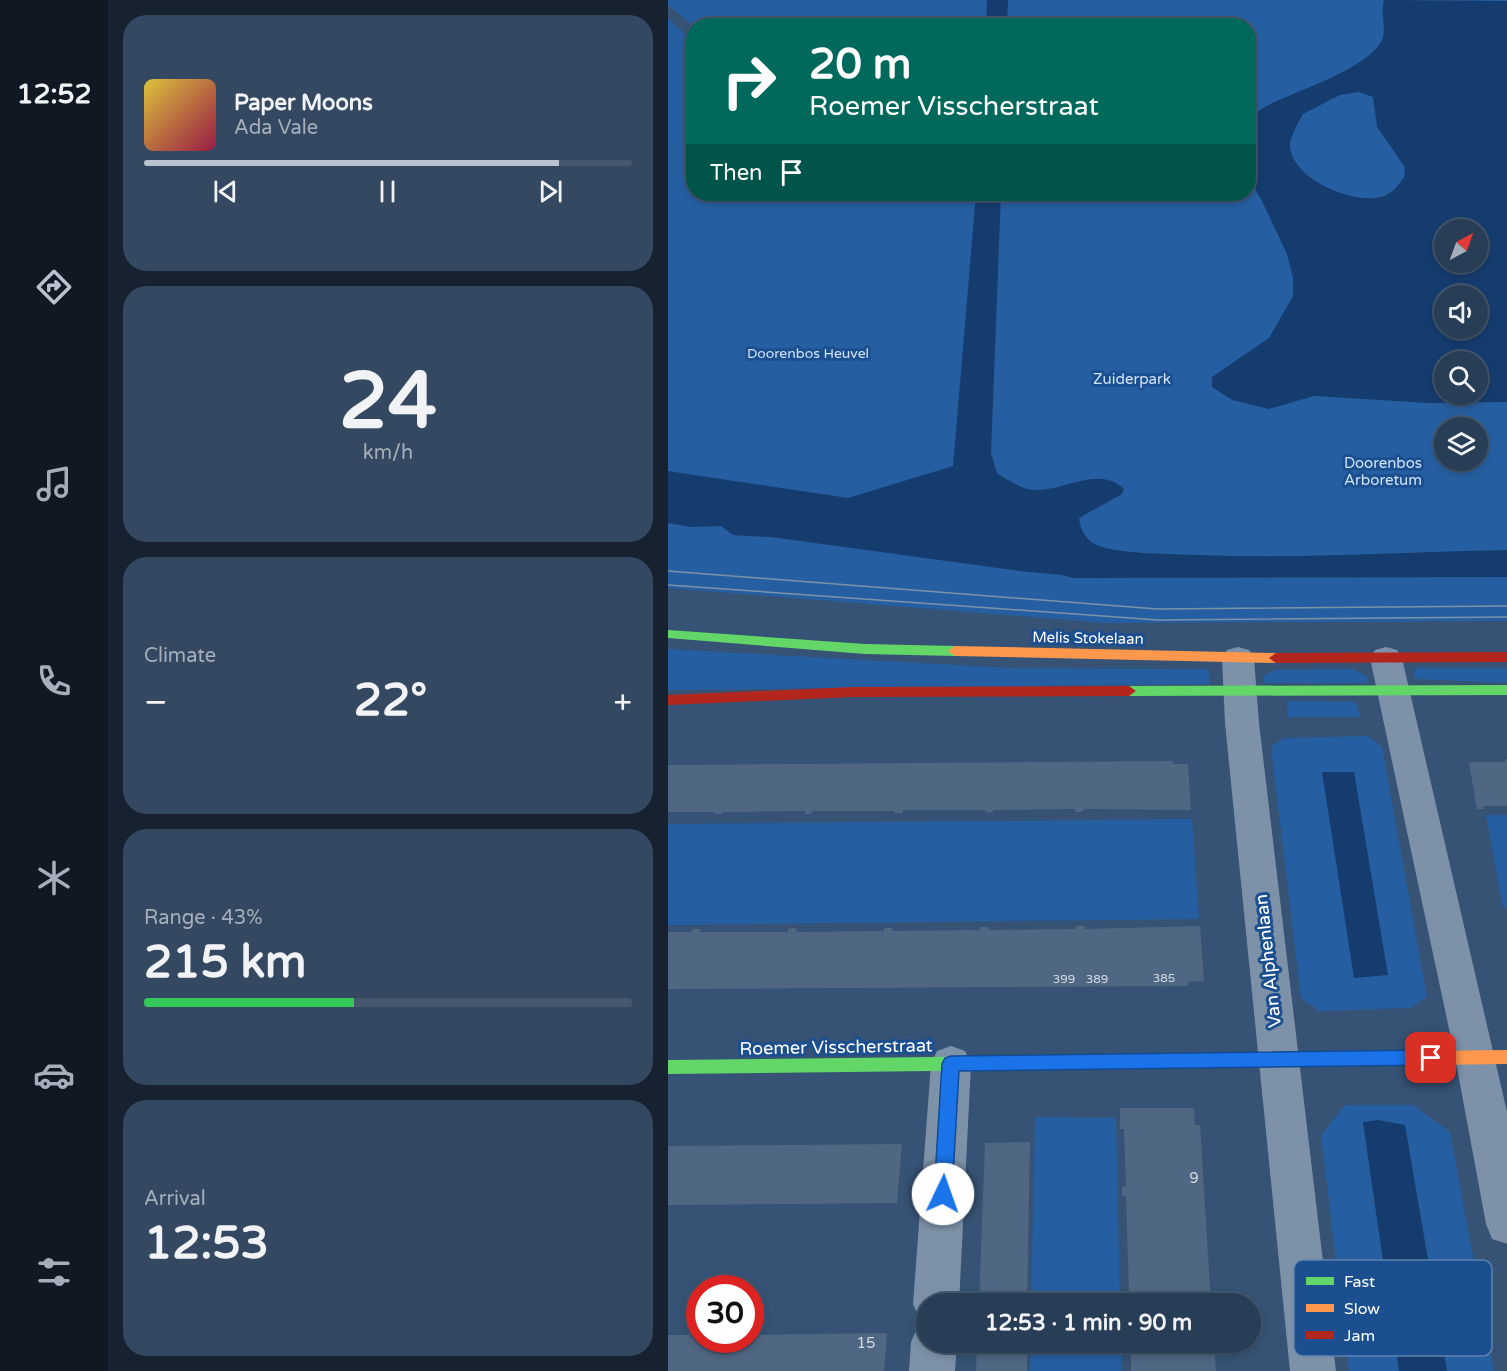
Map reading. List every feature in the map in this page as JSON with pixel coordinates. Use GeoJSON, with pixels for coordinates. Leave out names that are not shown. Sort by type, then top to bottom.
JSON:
{"type":"FeatureCollection","features":[{"type":"Feature","properties":{"kind":"street","name":"Melis Stokelaan"},"geometry":{"type":"LineString","coordinates":[[668,634],[1239,674],[1389,674],[1508,657]]}},
{"type":"Feature","properties":{"kind":"street","name":"Melis Stokelaan"},"geometry":{"type":"LineString","coordinates":[[668,700],[1239,674],[1389,674],[1508,690]]}},
{"type":"Feature","properties":{"kind":"street","name":"Van Alphenlaan"},"geometry":{"type":"LineString","coordinates":[[1239,674],[1301,1260]]}},
{"type":"Feature","properties":{"kind":"street"},"geometry":{"type":"LineString","coordinates":[[1389,674],[1491,1057],[1508,1224]]}},
{"type":"Feature","properties":{"kind":"street","name":"Roemer Visscherstraat"},"geometry":{"type":"LineString","coordinates":[[668,1067],[1491,1057]]}},
{"type":"Feature","properties":{"kind":"street"},"geometry":{"type":"LineString","coordinates":[[937,1293],[951,1064]]}},
{"type":"Feature","properties":{"kind":"street"},"geometry":{"type":"LineString","coordinates":[[932,1371],[933,1353]]}},
{"type":"Feature","properties":{"kind":"street","name":"Van Alphenlaan"},"geometry":{"type":"LineString","coordinates":[[1311,1356],[1313,1371]]}},
{"type":"Feature","properties":{"kind":"green space","name":"Zuiderpark"},"geometry":{"type":"Polygon","coordinates":[[[668,0],[1507,0],[1507,564],[1118,565],[668,501],[668,18],[686,35],[686,201],[1256,201],[1256,18],[686,18],[686,20],[668,5],[668,0]]]}},
{"type":"Feature","properties":{"kind":"green space"},"geometry":{"type":"Polygon","coordinates":[[[668,523],[691,527],[721,526],[733,535],[771,537],[1073,578],[1507,577],[1507,621],[1105,623],[668,588],[668,523]]]}},
{"type":"Feature","properties":{"kind":"green space"},"geometry":{"type":"Polygon","coordinates":[[[668,649],[1012,668],[1208,669],[1210,684],[668,690],[668,649]]]}},
{"type":"Feature","properties":{"kind":"green space"},"geometry":{"type":"Polygon","coordinates":[[[1417,668],[1507,668],[1507,683],[1415,679],[1413,672],[1417,668]]]}},
{"type":"Feature","properties":{"kind":"green space"},"geometry":{"type":"Polygon","coordinates":[[[1354,669],[1367,677],[1367,683],[1264,683],[1263,676],[1275,670],[1354,669]]]}},
{"type":"Feature","properties":{"kind":"green space"},"geometry":{"type":"Polygon","coordinates":[[[1287,701],[1356,702],[1360,717],[1288,717],[1287,701]]]}},
{"type":"Feature","properties":{"kind":"green space"},"geometry":{"type":"Polygon","coordinates":[[[1368,736],[1382,747],[1427,997],[1411,1008],[1319,1011],[1301,998],[1271,747],[1284,738],[1368,736]]]}},
{"type":"Feature","properties":{"kind":"green space"},"geometry":{"type":"Polygon","coordinates":[[[1486,815],[1507,815],[1507,908],[1503,908],[1486,815]]]}},
{"type":"Feature","properties":{"kind":"green space"},"geometry":{"type":"Polygon","coordinates":[[[1192,819],[1199,919],[668,925],[668,824],[1192,819]]]}},
{"type":"Feature","properties":{"kind":"green space"},"geometry":{"type":"Polygon","coordinates":[[[1345,1105],[1413,1105],[1450,1132],[1474,1260],[1428,1260],[1405,1126],[1378,1120],[1363,1123],[1383,1260],[1336,1260],[1321,1135],[1345,1105]]]}},
{"type":"Feature","properties":{"kind":"green space"},"geometry":{"type":"Polygon","coordinates":[[[1035,1117],[1116,1118],[1120,1293],[1031,1293],[1035,1117]]]}},
{"type":"Feature","properties":{"kind":"green space"},"geometry":{"type":"Polygon","coordinates":[[[1031,1353],[1121,1353],[1121,1371],[1030,1371],[1031,1353]]]}},
{"type":"Feature","properties":{"kind":"green space"},"geometry":{"type":"Polygon","coordinates":[[[1347,1356],[1397,1356],[1399,1371],[1349,1371],[1347,1356]]]}},
{"type":"Feature","properties":{"kind":"green space"},"geometry":{"type":"Polygon","coordinates":[[[1444,1356],[1491,1356],[1494,1371],[1447,1371],[1444,1356]]]}},
{"type":"Feature","properties":{"kind":"shaded area"},"geometry":{"type":"Polygon","coordinates":[[[987,0],[1008,0],[1007,18],[986,18],[987,0]]]}},
{"type":"Feature","properties":{"kind":"shaded area"},"geometry":{"type":"Polygon","coordinates":[[[1384,0],[1507,1],[1507,402],[1488,402],[1488,351],[1434,351],[1434,403],[1314,396],[1269,409],[1232,400],[1212,387],[1212,377],[1269,338],[1293,296],[1293,278],[1287,254],[1256,191],[1256,114],[1364,59],[1376,49],[1383,37],[1384,0]],[[1359,92],[1340,95],[1303,114],[1295,129],[1290,144],[1293,157],[1301,169],[1327,188],[1343,194],[1374,198],[1386,195],[1395,189],[1405,175],[1404,166],[1377,127],[1373,97],[1359,92]]]}},
{"type":"Feature","properties":{"kind":"shaded area"},"geometry":{"type":"Polygon","coordinates":[[[975,201],[1001,201],[991,453],[997,473],[1030,490],[1093,479],[1114,482],[1124,489],[1122,494],[1079,518],[1088,539],[1109,549],[1161,554],[1237,556],[1507,550],[1507,577],[1073,578],[771,537],[733,535],[721,526],[691,527],[668,523],[668,471],[848,498],[953,466],[975,201]]]}},
{"type":"Feature","properties":{"kind":"shaded area"},"geometry":{"type":"Polygon","coordinates":[[[1322,772],[1354,772],[1388,975],[1354,978],[1322,772]]]}},
{"type":"Feature","properties":{"kind":"shaded area"},"geometry":{"type":"Polygon","coordinates":[[[1378,1120],[1405,1125],[1428,1260],[1383,1260],[1363,1122],[1378,1120]]]}},
{"type":"Feature","properties":{"kind":"shaded area"},"geometry":{"type":"Polygon","coordinates":[[[1397,1356],[1444,1356],[1447,1371],[1399,1371],[1397,1356]]]}},
{"type":"Feature","properties":{"kind":"building"},"geometry":{"type":"Polygon","coordinates":[[[1468,757],[1469,762],[1505,762],[1505,759],[1508,759],[1508,806],[1483,806],[1484,809],[1477,809],[1468,757]]]}},
{"type":"Feature","properties":{"kind":"building"},"geometry":{"type":"Polygon","coordinates":[[[1173,761],[1174,764],[1188,764],[1191,810],[1083,809],[1083,811],[1075,812],[1075,809],[985,812],[986,810],[903,810],[903,813],[895,813],[895,811],[813,811],[810,814],[805,814],[805,811],[723,812],[722,814],[668,812],[668,765],[1173,761]]]}},
{"type":"Feature","properties":{"kind":"building"},"geometry":{"type":"Polygon","coordinates":[[[1076,926],[1085,926],[1084,929],[1200,926],[1204,981],[1188,982],[1188,986],[668,989],[668,932],[691,932],[692,929],[701,929],[700,932],[788,932],[788,929],[792,928],[797,929],[796,932],[884,931],[884,928],[893,928],[892,931],[980,930],[980,927],[989,927],[989,930],[1076,929],[1076,926]]]}},
{"type":"Feature","properties":{"kind":"building"},"geometry":{"type":"Polygon","coordinates":[[[1120,1108],[1194,1108],[1195,1125],[1200,1125],[1210,1293],[1129,1293],[1126,1196],[1122,1196],[1122,1187],[1126,1186],[1124,1129],[1120,1129],[1120,1108]]]}},
{"type":"Feature","properties":{"kind":"building"},"geometry":{"type":"Polygon","coordinates":[[[1030,1142],[1027,1293],[979,1293],[985,1143],[1030,1142]]]}},
{"type":"Feature","properties":{"kind":"building"},"geometry":{"type":"Polygon","coordinates":[[[902,1144],[897,1203],[668,1205],[668,1146],[902,1144]]]}},
{"type":"Feature","properties":{"kind":"building"},"geometry":{"type":"Polygon","coordinates":[[[887,1333],[884,1371],[668,1371],[668,1335],[686,1335],[686,1353],[764,1353],[764,1335],[887,1333]]]}},
{"type":"Feature","properties":{"kind":"building"},"geometry":{"type":"Polygon","coordinates":[[[977,1353],[1027,1353],[1027,1371],[976,1371],[977,1353]]]}},
{"type":"Feature","properties":{"kind":"building"},"geometry":{"type":"Polygon","coordinates":[[[1131,1353],[1215,1353],[1216,1371],[1131,1371],[1131,1353]]]}},
{"type":"Feature","properties":{"kind":"tram line"},"geometry":{"type":"LineString","coordinates":[[668,571],[1157,609],[1508,606]]}},
{"type":"Feature","properties":{"kind":"tram line"},"geometry":{"type":"LineString","coordinates":[[668,585],[1158,620],[1508,617]]}},
{"type":"Feature","properties":{"kind":"traffic: fast"},"geometry":{"type":"LineString","coordinates":[[668,634],[865,649],[955,651]]}},
{"type":"Feature","properties":{"kind":"traffic: fast"},"geometry":{"type":"LineString","coordinates":[[1129,691],[1508,690]]}},
{"type":"Feature","properties":{"kind":"traffic: fast"},"geometry":{"type":"LineString","coordinates":[[668,1067],[1019,1063]]}},
{"type":"Feature","properties":{"kind":"traffic: slow"},"geometry":{"type":"LineString","coordinates":[[955,651],[1276,658]]}},
{"type":"Feature","properties":{"kind":"traffic: slow"},"geometry":{"type":"LineString","coordinates":[[1019,1063],[1508,1057]]}},
{"type":"Feature","properties":{"kind":"traffic: jam"},"geometry":{"type":"LineString","coordinates":[[1276,658],[1508,657]]}},
{"type":"Feature","properties":{"kind":"traffic: jam"},"geometry":{"type":"LineString","coordinates":[[668,700],[853,692],[1129,691]]}},
{"type":"Feature","properties":{"kind":"route"},"geometry":{"type":"LineString","coordinates":[[943,1194],[951,1064],[1431,1058]]}},
{"type":"Feature","properties":{"kind":"park label","name":"Doorenbos Heuvel"},"geometry":{"type":"Point","coordinates":[808,353]}},
{"type":"Feature","properties":{"kind":"park label","name":"Doorenbos Arboretum"},"geometry":{"type":"Point","coordinates":[1383,472]}}]}
